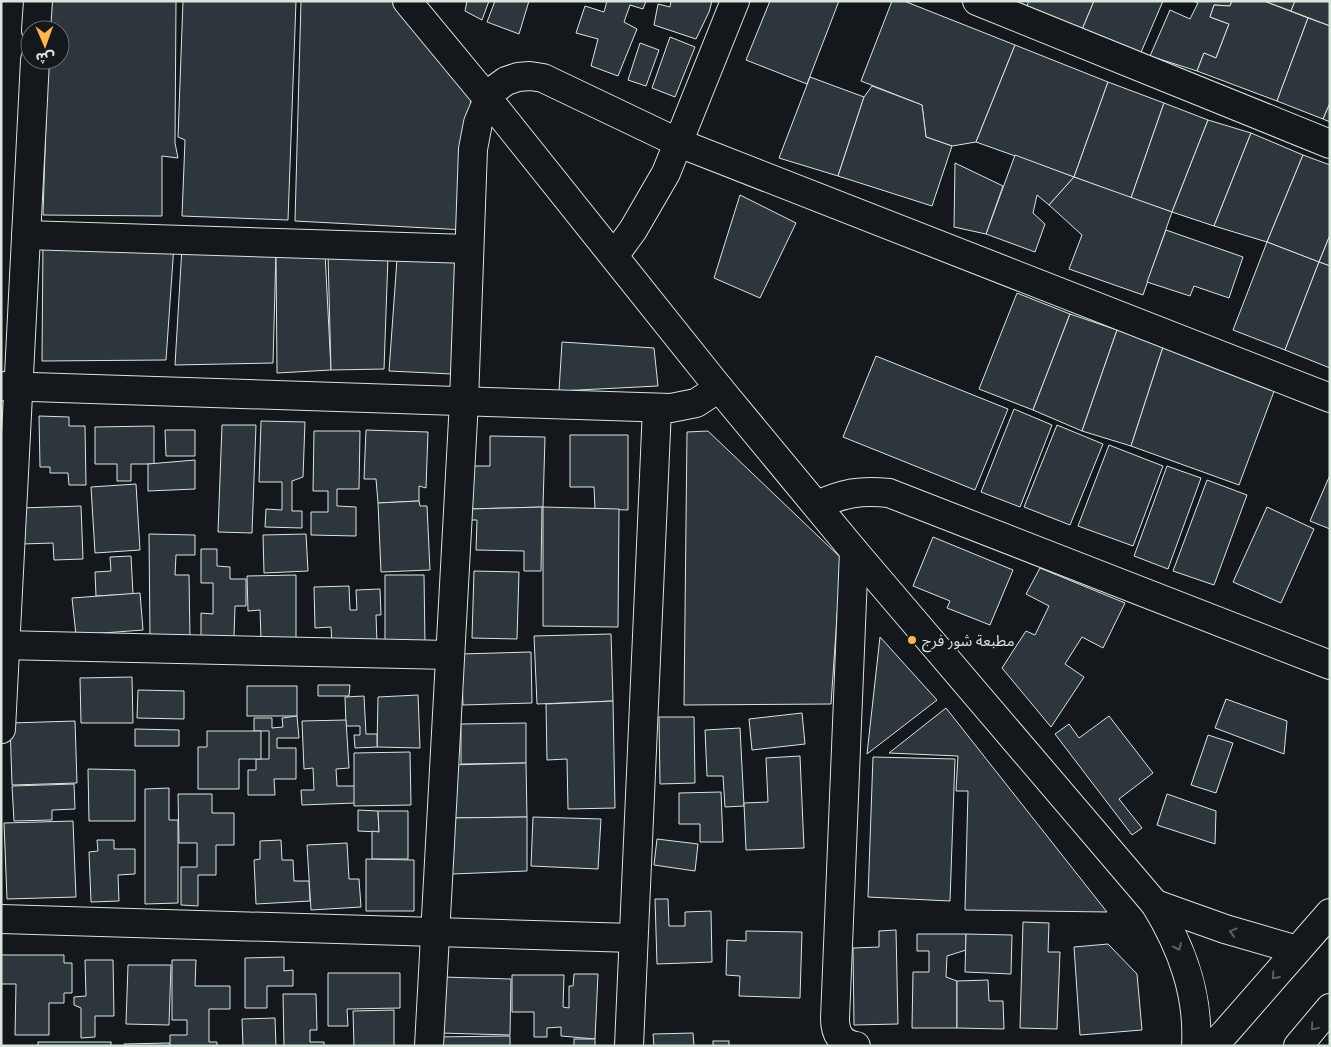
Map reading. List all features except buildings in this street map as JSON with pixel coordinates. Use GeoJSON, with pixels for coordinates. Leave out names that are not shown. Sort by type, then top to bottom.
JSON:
{"type":"FeatureCollection","features":[{"type":"Feature","properties":{"kind":"main road"},"geometry":{"type":"LineString","coordinates":[[37,20],[38,1]]}},
{"type":"Feature","properties":{"kind":"main road"},"geometry":{"type":"LineString","coordinates":[[407,1],[488,99],[719,388],[818,505],[854,551],[1155,904],[1181,953],[1190,979],[1195,1006],[1196,1046]]}},
{"type":"Feature","properties":{"kind":"main road"},"geometry":{"type":"LineString","coordinates":[[614,256],[650,202],[679,143],[735,1]]}},
{"type":"Feature","properties":{"kind":"main road"},"geometry":{"type":"LineString","coordinates":[[977,1],[1330,144]]}},
{"type":"Feature","properties":{"kind":"main road"},"geometry":{"type":"LineString","coordinates":[[1,729],[10,386],[26,235],[34,70]]}},
{"type":"Feature","properties":{"kind":"main road"},"geometry":{"type":"LineString","coordinates":[[428,1046],[464,401],[473,149],[478,123],[488,99],[496,89],[512,79],[530,76],[543,78],[679,143],[1330,398]]}},
{"type":"Feature","properties":{"kind":"main road"},"geometry":{"type":"LineString","coordinates":[[26,235],[469,249]]}},
{"type":"Feature","properties":{"kind":"main road"},"geometry":{"type":"LineString","coordinates":[[10,386],[657,408],[677,408],[696,403],[719,388]]}},
{"type":"Feature","properties":{"kind":"main road"},"geometry":{"type":"LineString","coordinates":[[629,1046],[657,408]]}},
{"type":"Feature","properties":{"kind":"main road"},"geometry":{"type":"LineString","coordinates":[[818,505],[834,497],[852,492],[871,491],[889,493],[1330,665]]}},
{"type":"Feature","properties":{"kind":"main road"},"geometry":{"type":"LineString","coordinates":[[854,551],[835,1028],[844,1042],[856,1046]]}},
{"type":"Feature","properties":{"kind":"main road"},"geometry":{"type":"LineString","coordinates":[[3,645],[450,655]]}},
{"type":"Feature","properties":{"kind":"main road"},"geometry":{"type":"LineString","coordinates":[[1155,904],[1225,929],[1297,950]]}},
{"type":"Feature","properties":{"kind":"main road"},"geometry":{"type":"LineString","coordinates":[[1219,1041],[1330,913]]}},
{"type":"Feature","properties":{"kind":"main road"},"geometry":{"type":"LineString","coordinates":[[1,919],[633,938]]}},
{"type":"Feature","properties":{"kind":"main road"},"geometry":{"type":"LineString","coordinates":[[1298,1046],[1330,1008]]}},
{"type":"Feature","properties":{"kind":"place","name":"مطبعة شور فرج"},"geometry":{"type":"Point","coordinates":[912,640]}}]}
